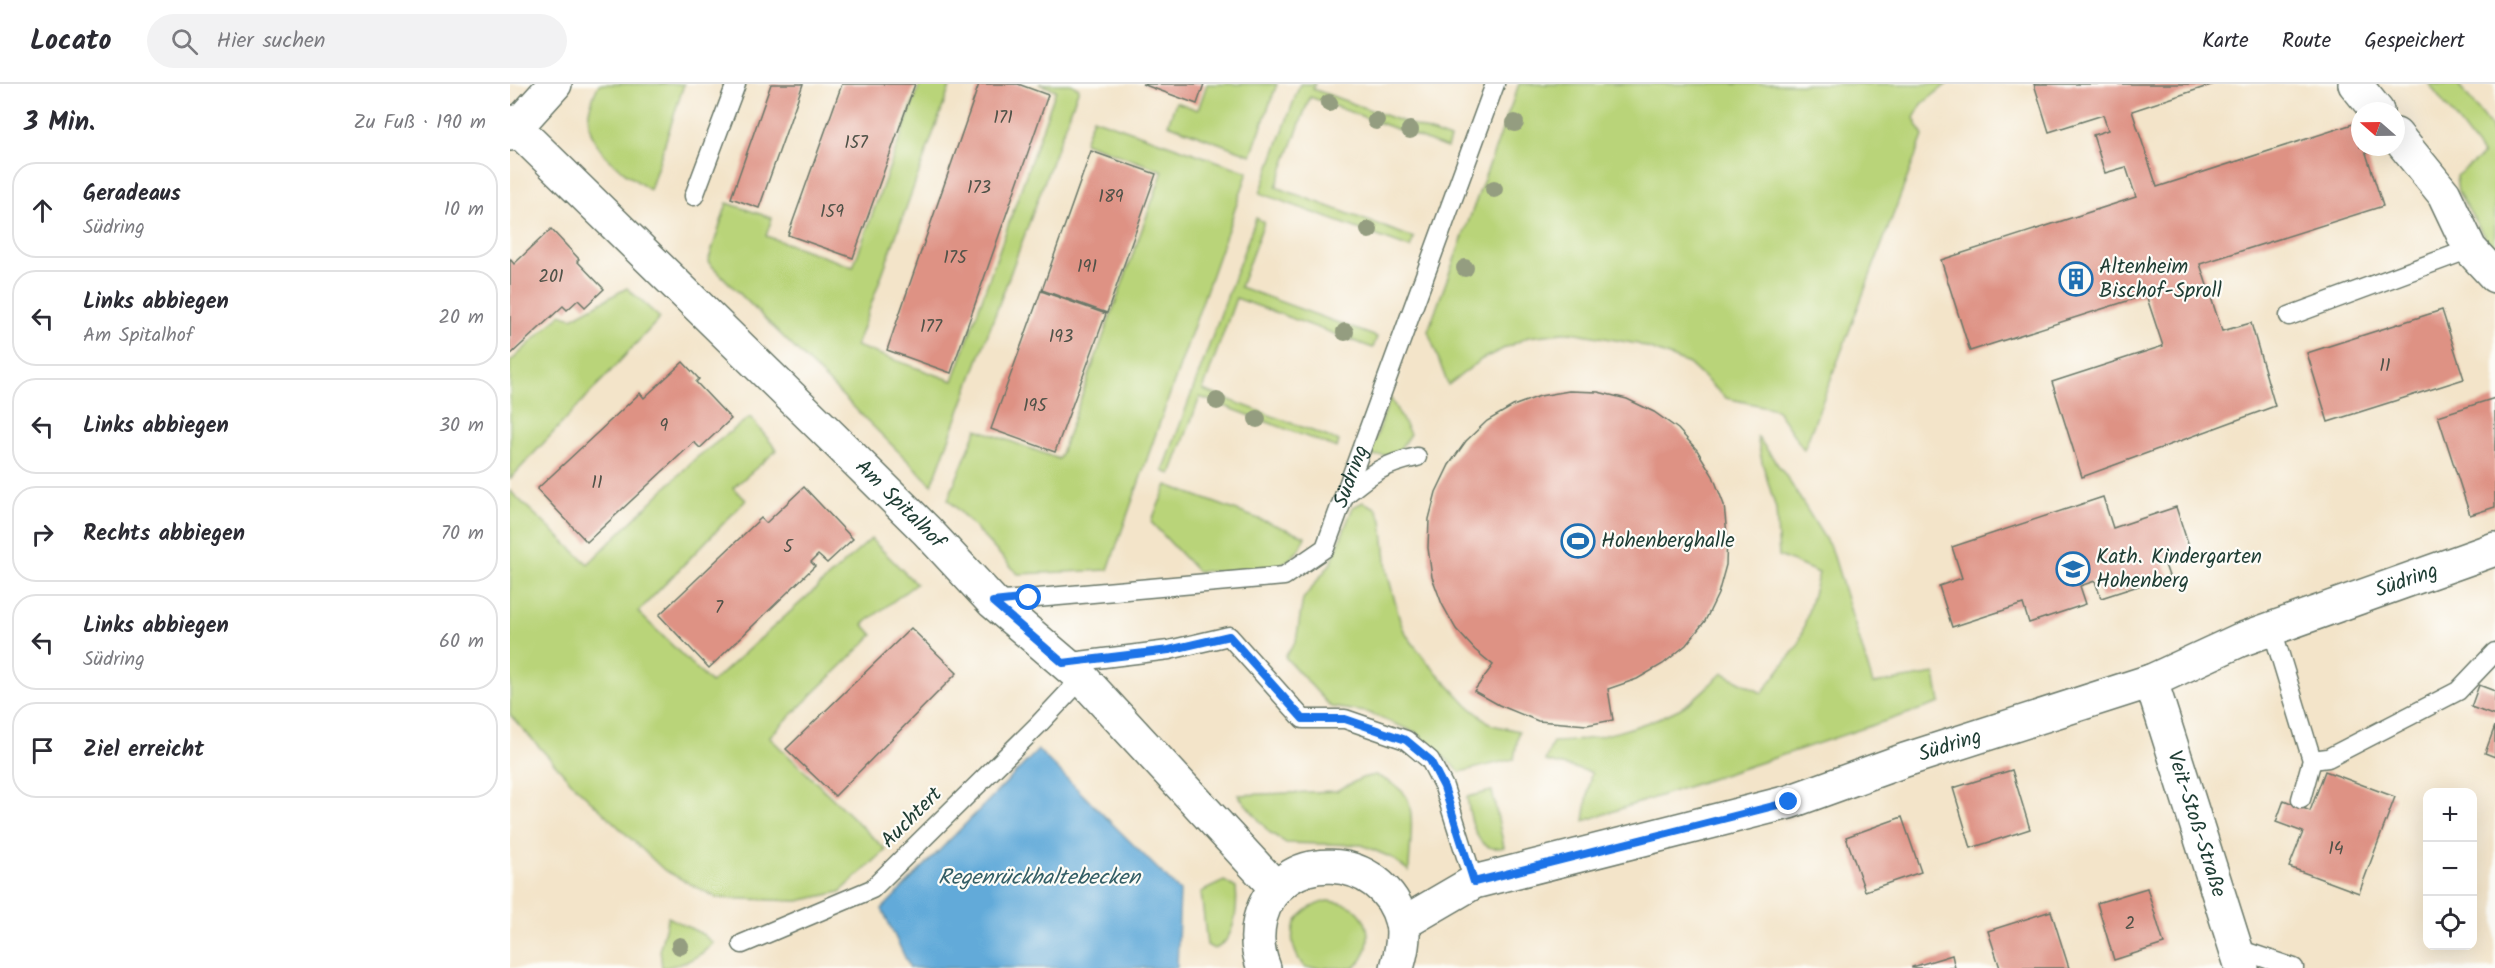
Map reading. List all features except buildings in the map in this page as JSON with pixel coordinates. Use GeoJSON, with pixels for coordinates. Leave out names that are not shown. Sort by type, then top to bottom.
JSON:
{"type":"FeatureCollection","features":[{"type":"Feature","properties":{"kind":"street"},"geometry":{"type":"LineString","coordinates":[[512,128],[555,84]]}},
{"type":"Feature","properties":{"kind":"street"},"geometry":{"type":"LineString","coordinates":[[2355,84],[2370,102]]}},
{"type":"Feature","properties":{"kind":"street","name":"Am Spitalhof"},"geometry":{"type":"LineString","coordinates":[[512,128],[832,437],[927,531],[993,602],[1072,671],[1276,888]]}},
{"type":"Feature","properties":{"kind":"street"},"geometry":{"type":"LineString","coordinates":[[2405,146],[2444,194],[2470,249],[2495,276]]}},
{"type":"Feature","properties":{"kind":"street","name":"Südring"},"geometry":{"type":"LineString","coordinates":[[1402,924],[1474,882],[1789,802],[1905,760],[2151,681],[2240,640],[2495,549]]}},
{"type":"Feature","properties":{"kind":"street","name":"Veit-Stoß-Straße"},"geometry":{"type":"LineString","coordinates":[[2151,681],[2238,958]]}},
{"type":"Feature","properties":{"kind":"street"},"geometry":{"type":"LineString","coordinates":[[1264,968],[1259,956],[1257,932],[1263,909],[1276,888],[1294,874],[1316,866],[1339,866],[1361,872],[1380,885],[1394,903],[1402,924],[1402,947],[1397,968]]}},
{"type":"Feature","properties":{"kind":"lane"},"geometry":{"type":"LineString","coordinates":[[694,196],[736,84]]}},
{"type":"Feature","properties":{"kind":"lane","name":"Südring"},"geometry":{"type":"LineString","coordinates":[[993,602],[1284,576],[1324,548],[1495,84]]}},
{"type":"Feature","properties":{"kind":"lane"},"geometry":{"type":"LineString","coordinates":[[2289,316],[2470,249]]}},
{"type":"Feature","properties":{"kind":"lane"},"geometry":{"type":"LineString","coordinates":[[1343,497],[1366,477],[1390,462],[1417,457]]}},
{"type":"Feature","properties":{"kind":"lane"},"geometry":{"type":"LineString","coordinates":[[2272,629],[2312,760],[2301,799]]}},
{"type":"Feature","properties":{"kind":"lane"},"geometry":{"type":"LineString","coordinates":[[1072,671],[1229,636],[1303,719],[1345,719],[1406,740],[1430,760],[1444,787],[1474,882]]}},
{"type":"Feature","properties":{"kind":"lane"},"geometry":{"type":"LineString","coordinates":[[2312,760],[2328,758],[2458,691],[2495,652]]}},
{"type":"Feature","properties":{"kind":"lane","name":"Auchtert"},"geometry":{"type":"LineString","coordinates":[[742,944],[872,889],[1038,726],[1072,671]]}},
{"type":"Feature","properties":{"kind":"lane"},"geometry":{"type":"LineString","coordinates":[[2238,958],[2294,968]]}},
{"type":"Feature","properties":{"kind":"green space"},"geometry":{"type":"Polygon","coordinates":[[[599,84],[684,84],[650,190],[608,158],[599,148],[593,136],[589,124],[589,111],[599,84]]]}},
{"type":"Feature","properties":{"kind":"green space"},"geometry":{"type":"Polygon","coordinates":[[[920,84],[951,84],[856,346],[953,381],[1056,90],[1039,84],[1071,84],[1079,88],[932,485],[708,262],[727,203],[772,218],[766,236],[853,267],[920,84]]]}},
{"type":"Feature","properties":{"kind":"green space"},"geometry":{"type":"Polygon","coordinates":[[[1207,84],[1277,84],[1251,155],[1168,124],[1176,102],[1198,110],[1207,84]]]}},
{"type":"Feature","properties":{"kind":"green space"},"geometry":{"type":"Polygon","coordinates":[[[1300,84],[1315,84],[1313,89],[1450,139],[1447,148],[1310,97],[1276,187],[1414,238],[1410,248],[1260,193],[1300,84]]]}},
{"type":"Feature","properties":{"kind":"green space"},"geometry":{"type":"Polygon","coordinates":[[[1519,84],[1947,84],[1922,104],[1914,118],[1923,136],[1804,450],[1776,409],[1726,398],[1689,364],[1638,344],[1571,332],[1528,337],[1482,359],[1448,385],[1428,331],[1519,84]]]}},
{"type":"Feature","properties":{"kind":"green space"},"geometry":{"type":"Polygon","coordinates":[[[2429,84],[2458,84],[2491,127],[2495,150],[2495,255],[2458,192],[2456,176],[2483,155],[2429,84]]]}},
{"type":"Feature","properties":{"kind":"green space"},"geometry":{"type":"Polygon","coordinates":[[[1093,118],[1248,172],[1108,570],[1018,574],[948,499],[977,429],[1059,459],[1163,171],[1084,142],[1093,118]]]}},
{"type":"Feature","properties":{"kind":"green space"},"geometry":{"type":"Polygon","coordinates":[[[1256,218],[1264,222],[1240,287],[1377,337],[1373,348],[1236,298],[1203,390],[1339,441],[1337,448],[1200,397],[1171,474],[1163,471],[1256,218]]]}},
{"type":"Feature","properties":{"kind":"green space"},"geometry":{"type":"Polygon","coordinates":[[[627,288],[660,318],[510,479],[510,362],[561,314],[572,318],[627,288]]]}},
{"type":"Feature","properties":{"kind":"green space"},"geometry":{"type":"Polygon","coordinates":[[[1390,397],[1410,434],[1396,455],[1370,456],[1390,397]]]}},
{"type":"Feature","properties":{"kind":"green space"},"geometry":{"type":"Polygon","coordinates":[[[750,417],[777,450],[733,488],[746,500],[638,612],[711,683],[871,539],[916,584],[863,624],[873,635],[769,737],[886,850],[840,892],[798,901],[717,898],[664,870],[576,787],[510,715],[510,491],[588,564],[696,458],[750,417]]]}},
{"type":"Feature","properties":{"kind":"green space"},"geometry":{"type":"Polygon","coordinates":[[[1757,436],[1788,479],[1832,550],[1873,684],[1935,674],[1940,703],[1584,821],[1591,772],[1545,761],[1553,742],[1601,736],[1665,715],[1691,702],[1723,673],[1762,693],[1799,644],[1819,573],[1779,556],[1776,509],[1757,436]]]}},
{"type":"Feature","properties":{"kind":"green space"},"geometry":{"type":"Polygon","coordinates":[[[1167,485],[1305,536],[1298,550],[1288,561],[1275,567],[1244,572],[1197,571],[1151,522],[1167,485]]]}},
{"type":"Feature","properties":{"kind":"green space"},"geometry":{"type":"Polygon","coordinates":[[[1363,502],[1376,508],[1382,520],[1387,571],[1405,633],[1427,662],[1468,706],[1492,725],[1519,731],[1514,759],[1460,772],[1417,733],[1366,712],[1331,707],[1285,657],[1296,641],[1303,599],[1331,563],[1353,507],[1363,502]]]}},
{"type":"Feature","properties":{"kind":"green space"},"geometry":{"type":"Polygon","coordinates":[[[1375,775],[1400,789],[1409,803],[1411,822],[1409,871],[1390,857],[1362,845],[1286,843],[1269,832],[1238,795],[1336,791],[1362,778],[1375,775]]]}},
{"type":"Feature","properties":{"kind":"green space"},"geometry":{"type":"Polygon","coordinates":[[[1492,791],[1504,847],[1486,846],[1476,833],[1470,815],[1467,797],[1492,791]]]}},
{"type":"Feature","properties":{"kind":"green space"},"geometry":{"type":"Polygon","coordinates":[[[1224,881],[1236,888],[1234,923],[1227,939],[1214,949],[1207,945],[1201,892],[1224,881]]]}},
{"type":"Feature","properties":{"kind":"green space"},"geometry":{"type":"Polygon","coordinates":[[[1327,901],[1352,907],[1365,922],[1367,947],[1360,962],[1354,968],[1305,968],[1298,957],[1294,947],[1294,927],[1306,911],[1327,901]]]}},
{"type":"Feature","properties":{"kind":"green space"},"geometry":{"type":"Polygon","coordinates":[[[668,917],[702,934],[713,943],[690,960],[662,968],[660,948],[668,917]]]}},
{"type":"Feature","properties":{"kind":"water","name":"Regenrückhaltebecken"},"geometry":{"type":"Polygon","coordinates":[[[1038,750],[1180,891],[1177,968],[910,968],[882,909],[1038,750]]]}},
{"type":"Feature","properties":{"kind":"place","name":"Altenheim Bischof-Sproll"},"geometry":{"type":"Point","coordinates":[2076,279]}},
{"type":"Feature","properties":{"kind":"place","name":"Hohenberghalle"},"geometry":{"type":"Point","coordinates":[1578,541]}},
{"type":"Feature","properties":{"kind":"place","name":"Kath. Kindergarten Hohenberg"},"geometry":{"type":"Point","coordinates":[2073,569]}},
{"type":"Feature","properties":{"kind":"route"},"geometry":{"type":"LineString","coordinates":[[1029,598],[993,602],[1063,663],[1169,650],[1229,636],[1303,719],[1345,719],[1406,740],[1430,760],[1444,787],[1474,882],[1789,802]]}}]}
